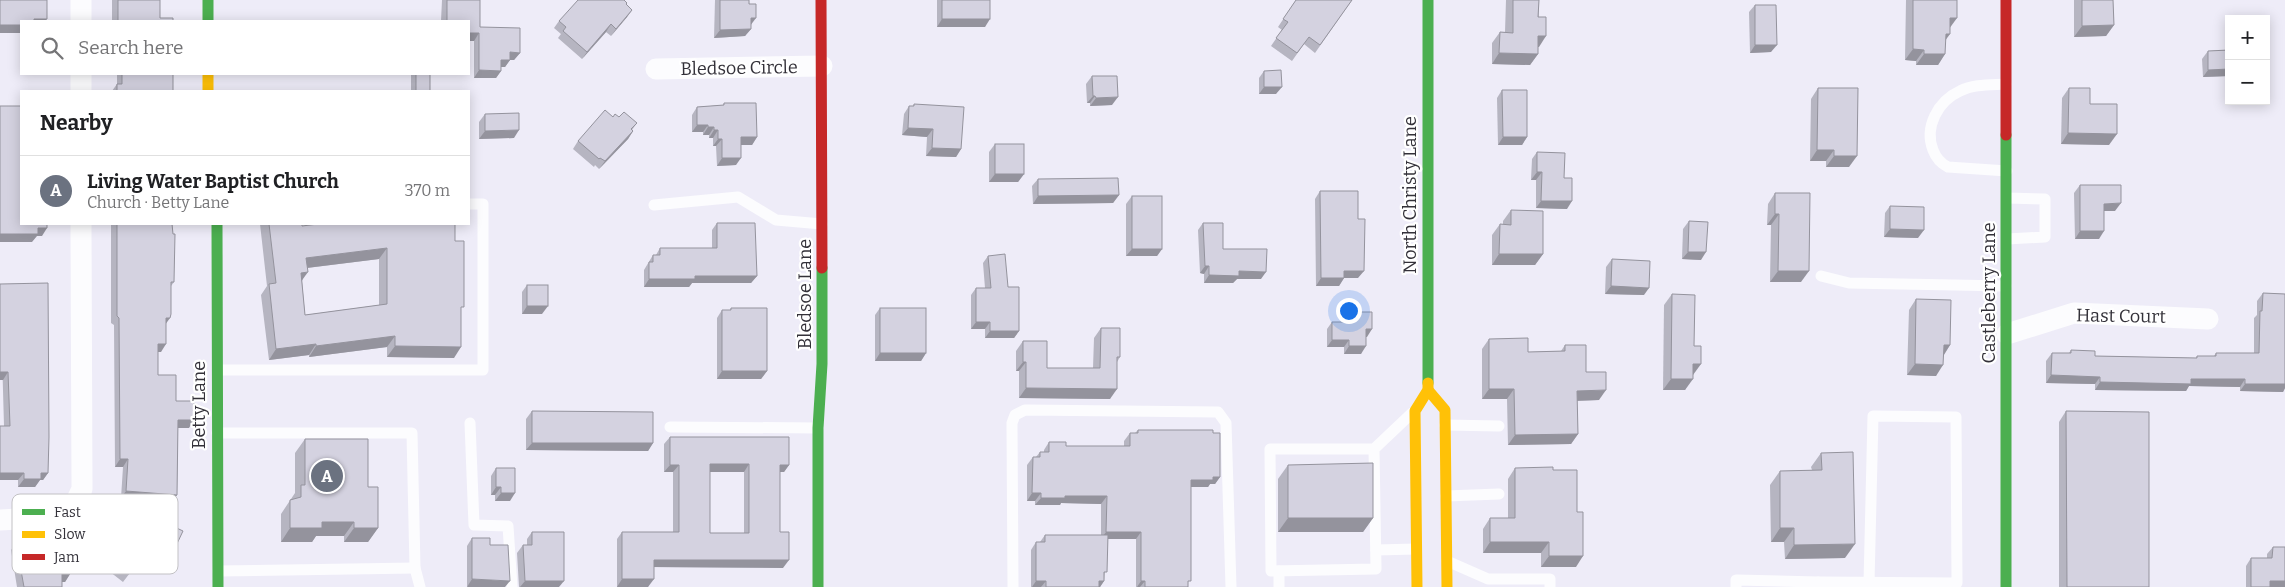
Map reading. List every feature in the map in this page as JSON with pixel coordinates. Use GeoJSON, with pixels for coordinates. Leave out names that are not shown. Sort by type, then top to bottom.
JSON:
{"type":"FeatureCollection","features":[{"type":"Feature","properties":{"kind":"street"},"geometry":{"type":"LineString","coordinates":[[81,0],[81,20]]}},
{"type":"Feature","properties":{"kind":"street"},"geometry":{"type":"LineString","coordinates":[[208,0],[208,20]]}},
{"type":"Feature","properties":{"kind":"street","name":"Bledsoe Lane"},"geometry":{"type":"LineString","coordinates":[[818,587],[818,428],[822,364],[822,0]]}},
{"type":"Feature","properties":{"kind":"street","name":"North Christy Lane"},"geometry":{"type":"LineString","coordinates":[[1428,0],[1428,390]]}},
{"type":"Feature","properties":{"kind":"street","name":"Castleberry Lane"},"geometry":{"type":"LineString","coordinates":[[2006,0],[2006,587]]}},
{"type":"Feature","properties":{"kind":"street","name":"Bledsoe Circle"},"geometry":{"type":"LineString","coordinates":[[656,69],[822,66]]}},
{"type":"Feature","properties":{"kind":"street"},"geometry":{"type":"LineString","coordinates":[[81,75],[81,90]]}},
{"type":"Feature","properties":{"kind":"street"},"geometry":{"type":"LineString","coordinates":[[208,75],[208,90]]}},
{"type":"Feature","properties":{"kind":"street"},"geometry":{"type":"LineString","coordinates":[[79,494],[82,488],[81,225]]}},
{"type":"Feature","properties":{"kind":"street","name":"Betty Lane"},"geometry":{"type":"LineString","coordinates":[[216,225],[218,587]]}},
{"type":"Feature","properties":{"kind":"street","name":"Hast Court"},"geometry":{"type":"LineString","coordinates":[[2007,334],[2074,313],[2208,319]]}},
{"type":"Feature","properties":{"kind":"street"},"geometry":{"type":"LineString","coordinates":[[1417,587],[1415,410],[1428,390],[1445,410],[1447,587]]}},
{"type":"Feature","properties":{"kind":"lane"},"geometry":{"type":"LineString","coordinates":[[2007,84],[1976,86],[1960,91],[1951,97],[1933,119],[1930,137],[1934,152],[1942,164],[1948,167],[2007,171]]}},
{"type":"Feature","properties":{"kind":"lane"},"geometry":{"type":"LineString","coordinates":[[654,206],[738,196],[776,220],[822,224]]}},
{"type":"Feature","properties":{"kind":"lane"},"geometry":{"type":"LineString","coordinates":[[2007,198],[2045,199],[2045,237],[2007,239]]}},
{"type":"Feature","properties":{"kind":"lane"},"geometry":{"type":"LineString","coordinates":[[216,370],[483,370],[483,204],[470,204]]}},
{"type":"Feature","properties":{"kind":"lane"},"geometry":{"type":"LineString","coordinates":[[1821,276],[1849,283],[2007,286]]}},
{"type":"Feature","properties":{"kind":"lane"},"geometry":{"type":"LineString","coordinates":[[1013,587],[1012,422],[1015,416],[1026,410],[1035,410],[1218,412],[1226,423],[1231,587]]}},
{"type":"Feature","properties":{"kind":"lane"},"geometry":{"type":"LineString","coordinates":[[1374,449],[1376,569],[1271,572],[1270,449],[1374,449],[1415,410]]}},
{"type":"Feature","properties":{"kind":"lane"},"geometry":{"type":"LineString","coordinates":[[1736,587],[1736,580],[1818,585],[1869,582],[1957,583],[1956,417],[1873,416],[1869,582]]}},
{"type":"Feature","properties":{"kind":"lane"},"geometry":{"type":"LineString","coordinates":[[470,423],[474,525],[508,526],[512,587]]}},
{"type":"Feature","properties":{"kind":"lane"},"geometry":{"type":"LineString","coordinates":[[1445,425],[1499,426]]}},
{"type":"Feature","properties":{"kind":"lane"},"geometry":{"type":"LineString","coordinates":[[670,427],[818,428]]}},
{"type":"Feature","properties":{"kind":"lane"},"geometry":{"type":"LineString","coordinates":[[217,433],[412,433],[415,568],[420,587]]}},
{"type":"Feature","properties":{"kind":"lane"},"geometry":{"type":"LineString","coordinates":[[1446,496],[1499,494]]}},
{"type":"Feature","properties":{"kind":"lane"},"geometry":{"type":"LineString","coordinates":[[1376,550],[1416,549]]}},
{"type":"Feature","properties":{"kind":"lane"},"geometry":{"type":"LineString","coordinates":[[1447,561],[1488,579],[1550,578],[1550,587]]}},
{"type":"Feature","properties":{"kind":"lane"},"geometry":{"type":"LineString","coordinates":[[218,571],[415,568]]}},
{"type":"Feature","properties":{"kind":"lane"},"geometry":{"type":"LineString","coordinates":[[1279,571],[1279,587]]}},
{"type":"Feature","properties":{"kind":"building"},"geometry":{"type":"Polygon","coordinates":[[[0,0],[47,0],[47,19],[20,20],[20,25],[0,25],[0,0]]]}},
{"type":"Feature","properties":{"kind":"building"},"geometry":{"type":"Polygon","coordinates":[[[118,0],[160,0],[160,18],[173,18],[173,20],[118,20],[118,0]]]}},
{"type":"Feature","properties":{"kind":"building"},"geometry":{"type":"Polygon","coordinates":[[[447,0],[480,0],[480,27],[520,28],[520,53],[510,52],[510,60],[501,60],[501,71],[479,70],[479,33],[470,33],[470,20],[447,20],[447,0]]]}},
{"type":"Feature","properties":{"kind":"building"},"geometry":{"type":"Polygon","coordinates":[[[578,0],[624,0],[632,10],[616,29],[611,24],[587,52],[563,31],[566,27],[559,21],[578,0]]]}},
{"type":"Feature","properties":{"kind":"building"},"geometry":{"type":"Polygon","coordinates":[[[720,0],[749,0],[749,4],[756,4],[756,18],[751,18],[751,29],[720,30],[720,0]]]}},
{"type":"Feature","properties":{"kind":"building"},"geometry":{"type":"Polygon","coordinates":[[[942,0],[990,0],[990,19],[942,19],[942,0]]]}},
{"type":"Feature","properties":{"kind":"building"},"geometry":{"type":"Polygon","coordinates":[[[1296,0],[1352,0],[1320,45],[1309,37],[1297,53],[1276,38],[1288,22],[1283,19],[1296,0]]]}},
{"type":"Feature","properties":{"kind":"building"},"geometry":{"type":"Polygon","coordinates":[[[1513,0],[1539,0],[1538,17],[1546,17],[1546,36],[1538,36],[1538,54],[1499,53],[1500,32],[1513,33],[1513,0]]]}},
{"type":"Feature","properties":{"kind":"building"},"geometry":{"type":"Polygon","coordinates":[[[1913,0],[1957,0],[1957,18],[1950,18],[1950,34],[1946,34],[1945,54],[1924,54],[1924,50],[1913,49],[1913,0]]]}},
{"type":"Feature","properties":{"kind":"building"},"geometry":{"type":"Polygon","coordinates":[[[2082,0],[2113,0],[2114,25],[2082,26],[2082,0]]]}},
{"type":"Feature","properties":{"kind":"building"},"geometry":{"type":"Polygon","coordinates":[[[1755,5],[1776,5],[1777,45],[1755,45],[1755,5]]]}},
{"type":"Feature","properties":{"kind":"building"},"geometry":{"type":"Polygon","coordinates":[[[2225,50],[2225,69],[2208,70],[2208,51],[2225,50]]]}},
{"type":"Feature","properties":{"kind":"building"},"geometry":{"type":"Polygon","coordinates":[[[1281,70],[1282,87],[1264,87],[1264,71],[1281,70]]]}},
{"type":"Feature","properties":{"kind":"building"},"geometry":{"type":"Polygon","coordinates":[[[122,75],[173,75],[173,90],[117,90],[117,84],[122,84],[122,75]]]}},
{"type":"Feature","properties":{"kind":"building"},"geometry":{"type":"Polygon","coordinates":[[[416,75],[430,75],[430,90],[416,90],[416,75]]]}},
{"type":"Feature","properties":{"kind":"building"},"geometry":{"type":"Polygon","coordinates":[[[1092,76],[1117,76],[1118,97],[1096,98],[1093,96],[1092,76]]]}},
{"type":"Feature","properties":{"kind":"building"},"geometry":{"type":"Polygon","coordinates":[[[1818,88],[1858,88],[1857,156],[1834,156],[1834,150],[1817,150],[1818,88]]]}},
{"type":"Feature","properties":{"kind":"building"},"geometry":{"type":"Polygon","coordinates":[[[2069,88],[2090,88],[2090,104],[2117,104],[2117,134],[2068,133],[2069,88]]]}},
{"type":"Feature","properties":{"kind":"building"},"geometry":{"type":"Polygon","coordinates":[[[1502,90],[1527,90],[1527,137],[1503,137],[1502,90]]]}},
{"type":"Feature","properties":{"kind":"building"},"geometry":{"type":"Polygon","coordinates":[[[724,103],[756,103],[757,137],[741,137],[741,158],[722,158],[722,139],[718,139],[718,130],[714,130],[714,127],[708,127],[708,125],[697,125],[697,107],[724,105],[724,103]]]}},
{"type":"Feature","properties":{"kind":"building"},"geometry":{"type":"Polygon","coordinates":[[[914,104],[964,107],[961,149],[932,148],[933,129],[908,128],[909,106],[914,106],[914,104]]]}},
{"type":"Feature","properties":{"kind":"building"},"geometry":{"type":"Polygon","coordinates":[[[0,106],[20,106],[20,225],[47,225],[47,228],[38,228],[38,234],[0,234],[0,106]]]}},
{"type":"Feature","properties":{"kind":"building"},"geometry":{"type":"Polygon","coordinates":[[[605,110],[613,117],[615,114],[619,117],[624,112],[637,123],[631,129],[633,131],[605,161],[599,159],[578,141],[605,110]]]}},
{"type":"Feature","properties":{"kind":"building"},"geometry":{"type":"Polygon","coordinates":[[[519,113],[519,130],[485,131],[485,114],[519,113]]]}},
{"type":"Feature","properties":{"kind":"building"},"geometry":{"type":"Polygon","coordinates":[[[995,144],[1024,144],[1024,174],[995,174],[995,144]]]}},
{"type":"Feature","properties":{"kind":"building"},"geometry":{"type":"Polygon","coordinates":[[[1537,152],[1565,153],[1564,178],[1572,178],[1572,201],[1541,201],[1542,172],[1537,172],[1537,152]]]}},
{"type":"Feature","properties":{"kind":"building"},"geometry":{"type":"Polygon","coordinates":[[[1118,178],[1119,195],[1038,196],[1038,179],[1118,178]]]}},
{"type":"Feature","properties":{"kind":"building"},"geometry":{"type":"Polygon","coordinates":[[[2080,185],[2121,185],[2121,203],[2104,204],[2104,231],[2080,231],[2080,185]]]}},
{"type":"Feature","properties":{"kind":"building"},"geometry":{"type":"Polygon","coordinates":[[[1320,191],[1358,191],[1358,219],[1365,219],[1364,271],[1344,271],[1344,278],[1321,278],[1320,191]]]}},
{"type":"Feature","properties":{"kind":"building"},"geometry":{"type":"Polygon","coordinates":[[[1775,193],[1810,193],[1809,271],[1778,271],[1779,214],[1775,214],[1775,193]]]}},
{"type":"Feature","properties":{"kind":"building"},"geometry":{"type":"Polygon","coordinates":[[[1132,196],[1162,196],[1162,249],[1132,249],[1132,196]]]}},
{"type":"Feature","properties":{"kind":"building"},"geometry":{"type":"Polygon","coordinates":[[[1890,206],[1924,207],[1924,230],[1890,229],[1890,206]]]}},
{"type":"Feature","properties":{"kind":"building"},"geometry":{"type":"Polygon","coordinates":[[[1511,210],[1543,211],[1543,254],[1499,254],[1500,224],[1511,225],[1511,210]]]}},
{"type":"Feature","properties":{"kind":"building"},"geometry":{"type":"Polygon","coordinates":[[[1689,221],[1708,222],[1706,252],[1688,252],[1689,221]]]}},
{"type":"Feature","properties":{"kind":"building"},"geometry":{"type":"Polygon","coordinates":[[[717,223],[755,223],[757,276],[695,276],[695,279],[649,279],[649,262],[653,262],[653,255],[660,255],[660,248],[717,248],[717,223]]]}},
{"type":"Feature","properties":{"kind":"building"},"geometry":{"type":"Polygon","coordinates":[[[1203,223],[1223,223],[1223,249],[1267,249],[1266,272],[1239,271],[1239,276],[1209,275],[1209,266],[1205,266],[1203,223]]]}},
{"type":"Feature","properties":{"kind":"building"},"geometry":{"type":"Polygon","coordinates":[[[117,225],[172,225],[173,234],[175,234],[174,282],[171,282],[171,314],[170,318],[166,318],[166,344],[158,344],[158,375],[176,375],[176,401],[194,401],[194,420],[178,420],[177,494],[126,491],[128,459],[120,459],[119,318],[117,316],[117,225]]]}},
{"type":"Feature","properties":{"kind":"building"},"geometry":{"type":"Polygon","coordinates":[[[269,225],[455,225],[455,241],[464,241],[464,307],[461,307],[461,347],[395,346],[395,336],[276,349],[269,284],[276,283],[269,225]],[[387,248],[306,258],[308,272],[301,273],[305,315],[387,304],[387,248]]]}},
{"type":"Feature","properties":{"kind":"building"},"geometry":{"type":"Polygon","coordinates":[[[1005,254],[1008,287],[1019,287],[1019,331],[990,331],[990,322],[976,322],[976,288],[991,288],[988,256],[1005,254]]]}},
{"type":"Feature","properties":{"kind":"building"},"geometry":{"type":"Polygon","coordinates":[[[1612,259],[1650,261],[1649,288],[1611,286],[1612,259]]]}},
{"type":"Feature","properties":{"kind":"building"},"geometry":{"type":"Polygon","coordinates":[[[48,283],[48,473],[41,473],[41,479],[24,479],[24,473],[0,473],[0,426],[10,426],[8,372],[0,372],[0,284],[48,283]]]}},
{"type":"Feature","properties":{"kind":"building"},"geometry":{"type":"Polygon","coordinates":[[[527,285],[548,285],[548,306],[527,306],[527,285]]]}},
{"type":"Feature","properties":{"kind":"building"},"geometry":{"type":"Polygon","coordinates":[[[2263,293],[2285,294],[2285,384],[2245,384],[2245,379],[2191,379],[2191,384],[2100,382],[2100,377],[2051,375],[2052,353],[2071,353],[2071,350],[2095,351],[2095,356],[2197,358],[2197,356],[2216,356],[2216,353],[2259,353],[2260,311],[2262,311],[2263,293]]]}},
{"type":"Feature","properties":{"kind":"building"},"geometry":{"type":"Polygon","coordinates":[[[1672,294],[1695,295],[1694,346],[1701,346],[1701,364],[1693,364],[1693,379],[1671,379],[1672,294]]]}},
{"type":"Feature","properties":{"kind":"building"},"geometry":{"type":"Polygon","coordinates":[[[1916,299],[1951,300],[1950,345],[1944,345],[1943,365],[1915,364],[1916,299]]]}},
{"type":"Feature","properties":{"kind":"building"},"geometry":{"type":"Polygon","coordinates":[[[731,308],[767,308],[767,371],[722,371],[722,310],[731,310],[731,308]]]}},
{"type":"Feature","properties":{"kind":"building"},"geometry":{"type":"Polygon","coordinates":[[[880,308],[926,308],[926,353],[880,353],[880,308]]]}},
{"type":"Feature","properties":{"kind":"building"},"geometry":{"type":"Polygon","coordinates":[[[1352,312],[1372,312],[1372,329],[1366,329],[1366,346],[1349,346],[1349,340],[1332,340],[1332,322],[1347,322],[1347,317],[1352,317],[1352,312]]]}},
{"type":"Feature","properties":{"kind":"building"},"geometry":{"type":"Polygon","coordinates":[[[1101,328],[1120,328],[1120,357],[1117,357],[1117,389],[1026,388],[1026,362],[1023,362],[1023,341],[1047,341],[1047,368],[1100,368],[1101,328]]]}},
{"type":"Feature","properties":{"kind":"building"},"geometry":{"type":"Polygon","coordinates":[[[1528,338],[1528,352],[1565,351],[1565,345],[1586,345],[1586,372],[1606,372],[1606,390],[1577,391],[1578,434],[1515,435],[1514,389],[1489,389],[1489,339],[1528,338]]]}},
{"type":"Feature","properties":{"kind":"building"},"geometry":{"type":"Polygon","coordinates":[[[532,411],[653,412],[653,443],[532,443],[532,411]]]}},
{"type":"Feature","properties":{"kind":"building"},"geometry":{"type":"Polygon","coordinates":[[[2066,411],[2149,412],[2149,587],[2067,587],[2066,411]]]}},
{"type":"Feature","properties":{"kind":"building"},"geometry":{"type":"Polygon","coordinates":[[[1138,430],[1213,430],[1213,433],[1220,433],[1220,477],[1213,477],[1213,480],[1191,480],[1191,581],[1188,581],[1188,587],[1145,587],[1145,581],[1141,581],[1141,532],[1106,532],[1107,496],[1041,498],[1041,493],[1032,493],[1033,457],[1040,457],[1040,452],[1049,452],[1049,442],[1066,442],[1066,446],[1130,446],[1130,433],[1138,433],[1138,430]]]}},
{"type":"Feature","properties":{"kind":"building"},"geometry":{"type":"Polygon","coordinates":[[[670,437],[789,437],[789,465],[780,465],[780,532],[789,532],[789,560],[654,560],[654,579],[622,579],[622,532],[679,532],[679,465],[670,465],[670,437]],[[710,464],[710,533],[749,533],[749,464],[710,464]]]}},
{"type":"Feature","properties":{"kind":"building"},"geometry":{"type":"Polygon","coordinates":[[[305,439],[368,439],[368,487],[378,487],[378,528],[354,528],[354,522],[322,522],[322,528],[290,528],[290,500],[301,497],[301,485],[305,485],[305,439]]]}},
{"type":"Feature","properties":{"kind":"building"},"geometry":{"type":"Polygon","coordinates":[[[1853,452],[1855,544],[1794,545],[1794,528],[1780,528],[1780,471],[1822,470],[1821,453],[1853,452]]]}},
{"type":"Feature","properties":{"kind":"building"},"geometry":{"type":"Polygon","coordinates":[[[1373,463],[1373,518],[1288,518],[1288,465],[1373,463]]]}},
{"type":"Feature","properties":{"kind":"building"},"geometry":{"type":"Polygon","coordinates":[[[1553,467],[1553,470],[1577,470],[1577,512],[1583,512],[1583,556],[1549,556],[1549,542],[1490,542],[1490,518],[1515,518],[1515,468],[1553,467]]]}},
{"type":"Feature","properties":{"kind":"building"},"geometry":{"type":"Polygon","coordinates":[[[496,468],[515,468],[515,493],[501,493],[501,487],[496,487],[496,468]]]}},
{"type":"Feature","properties":{"kind":"building"},"geometry":{"type":"Polygon","coordinates":[[[178,529],[183,531],[178,542],[178,529]]]}},
{"type":"Feature","properties":{"kind":"building"},"geometry":{"type":"Polygon","coordinates":[[[532,532],[564,532],[564,581],[525,581],[523,545],[532,545],[532,532]]]}},
{"type":"Feature","properties":{"kind":"building"},"geometry":{"type":"Polygon","coordinates":[[[1045,535],[1108,535],[1107,572],[1104,572],[1104,581],[1099,581],[1099,587],[1046,587],[1046,581],[1036,581],[1036,542],[1045,542],[1045,535]]]}},
{"type":"Feature","properties":{"kind":"building"},"geometry":{"type":"Polygon","coordinates":[[[472,538],[490,538],[490,545],[508,545],[510,581],[472,579],[472,538]]]}},
{"type":"Feature","properties":{"kind":"building"},"geometry":{"type":"Polygon","coordinates":[[[2273,547],[2285,547],[2285,581],[2270,581],[2270,587],[2251,587],[2251,558],[2272,558],[2273,547]]]}},
{"type":"Feature","properties":{"kind":"building"},"geometry":{"type":"Polygon","coordinates":[[[22,574],[62,574],[62,587],[24,587],[22,574]]]}},
{"type":"Feature","properties":{"kind":"traffic: fast"},"geometry":{"type":"LineString","coordinates":[[208,0],[208,20]]}},
{"type":"Feature","properties":{"kind":"traffic: fast"},"geometry":{"type":"LineString","coordinates":[[1428,0],[1428,383]]}},
{"type":"Feature","properties":{"kind":"traffic: fast"},"geometry":{"type":"LineString","coordinates":[[2006,135],[2006,587]]}},
{"type":"Feature","properties":{"kind":"traffic: fast"},"geometry":{"type":"LineString","coordinates":[[217,225],[218,587]]}},
{"type":"Feature","properties":{"kind":"traffic: fast"},"geometry":{"type":"LineString","coordinates":[[818,587],[818,428],[822,364],[822,268]]}},
{"type":"Feature","properties":{"kind":"traffic: slow"},"geometry":{"type":"LineString","coordinates":[[208,75],[208,90]]}},
{"type":"Feature","properties":{"kind":"traffic: slow"},"geometry":{"type":"LineString","coordinates":[[1417,587],[1415,411],[1428,390],[1428,383]]}},
{"type":"Feature","properties":{"kind":"traffic: slow"},"geometry":{"type":"LineString","coordinates":[[1428,390],[1445,410],[1447,587]]}},
{"type":"Feature","properties":{"kind":"traffic: jam"},"geometry":{"type":"LineString","coordinates":[[821,0],[822,268]]}},
{"type":"Feature","properties":{"kind":"traffic: jam"},"geometry":{"type":"LineString","coordinates":[[2006,0],[2006,135]]}},
{"type":"Feature","properties":{"kind":"place","name":"Living Water Baptist Church"},"geometry":{"type":"Point","coordinates":[327,476]}}]}
